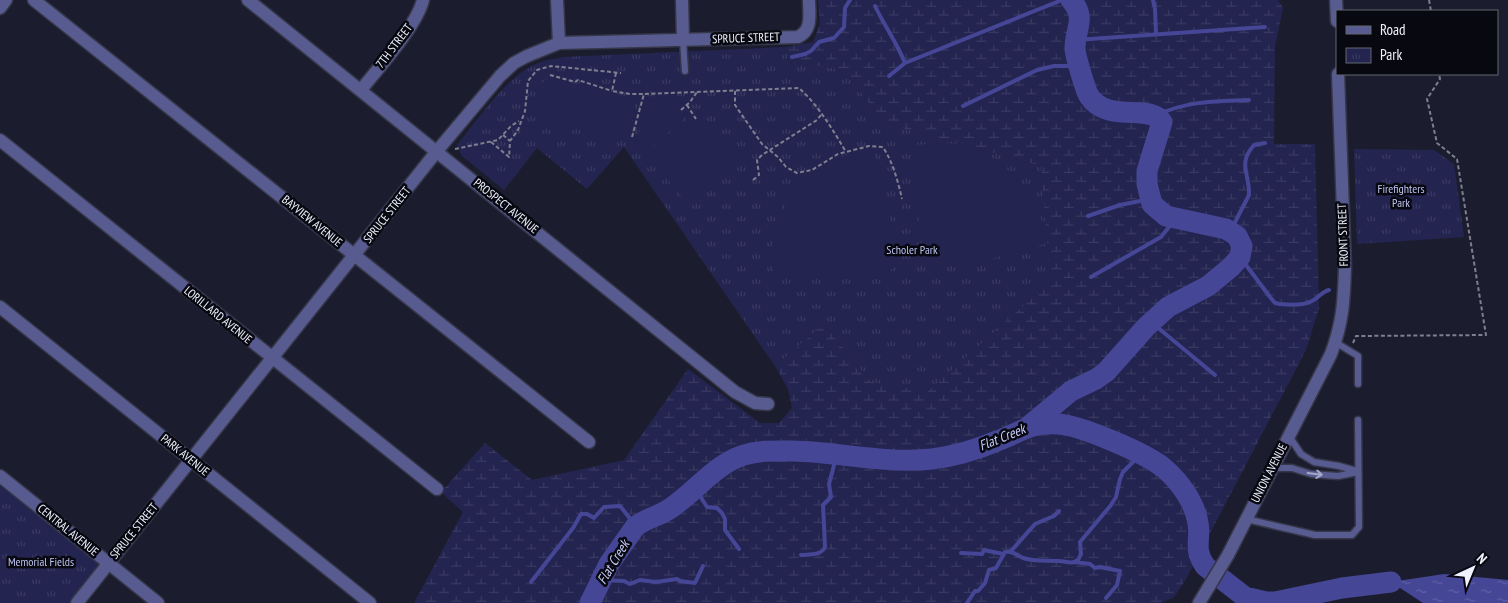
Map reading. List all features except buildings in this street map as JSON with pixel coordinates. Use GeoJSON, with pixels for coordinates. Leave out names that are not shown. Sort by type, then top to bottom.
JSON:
{"type":"FeatureCollection","features":[{"type":"Feature","properties":{"kind":"street"},"geometry":{"type":"LineString","coordinates":[[0,8],[6,0]]}},
{"type":"Feature","properties":{"kind":"street","name":"BAYVIEW AVENUE"},"geometry":{"type":"LineString","coordinates":[[34,0],[589,442]]}},
{"type":"Feature","properties":{"kind":"street","name":"PROSPECT AVENUE"},"geometry":{"type":"LineString","coordinates":[[248,0],[735,392],[755,403],[768,404]]}},
{"type":"Feature","properties":{"kind":"street","name":"7TH STREET"},"geometry":{"type":"LineString","coordinates":[[361,90],[411,25],[421,8],[423,0]]}},
{"type":"Feature","properties":{"kind":"street"},"geometry":{"type":"LineString","coordinates":[[557,0],[559,43]]}},
{"type":"Feature","properties":{"kind":"street"},"geometry":{"type":"LineString","coordinates":[[682,0],[683,40]]}},
{"type":"Feature","properties":{"kind":"street","name":"SPRUCE STREET"},"geometry":{"type":"LineString","coordinates":[[77,603],[437,151],[500,76],[514,63],[559,43],[798,36],[807,31],[809,25],[808,0]]}},
{"type":"Feature","properties":{"kind":"street","name":"FRONT STREET"},"geometry":{"type":"LineString","coordinates":[[1336,342],[1342,317],[1344,296],[1338,75]]}},
{"type":"Feature","properties":{"kind":"street","name":"LORILLARD AVENUE"},"geometry":{"type":"LineString","coordinates":[[0,140],[437,489]]}},
{"type":"Feature","properties":{"kind":"street","name":"PARK AVENUE"},"geometry":{"type":"LineString","coordinates":[[0,307],[370,603]]}},
{"type":"Feature","properties":{"kind":"street","name":"UNION AVENUE"},"geometry":{"type":"LineString","coordinates":[[1201,600],[1228,555],[1336,342]]}},
{"type":"Feature","properties":{"kind":"street","name":"CENTRAL AVENUE"},"geometry":{"type":"LineString","coordinates":[[0,476],[158,603]]}},
{"type":"Feature","properties":{"kind":"lane"},"geometry":{"type":"LineString","coordinates":[[683,40],[685,71]]}},
{"type":"Feature","properties":{"kind":"lane"},"geometry":{"type":"LineString","coordinates":[[1336,342],[1358,356],[1358,384]]}},
{"type":"Feature","properties":{"kind":"lane"},"geometry":{"type":"LineString","coordinates":[[1246,518],[1315,535],[1352,535],[1358,527],[1358,420]]}},
{"type":"Feature","properties":{"kind":"lane"},"geometry":{"type":"LineString","coordinates":[[1289,436],[1301,454],[1314,462],[1339,466],[1358,472]]}},
{"type":"Feature","properties":{"kind":"lane"},"geometry":{"type":"LineString","coordinates":[[1272,468],[1292,468],[1311,474],[1338,476],[1358,472]]}},
{"type":"Feature","properties":{"kind":"path"},"geometry":{"type":"LineString","coordinates":[[491,142],[509,157],[510,141],[518,130],[520,120],[525,111],[528,81],[533,73],[542,68],[557,66],[621,73]]}},
{"type":"Feature","properties":{"kind":"path"},"geometry":{"type":"LineString","coordinates":[[612,91],[616,73]]}},
{"type":"Feature","properties":{"kind":"path"},"geometry":{"type":"LineString","coordinates":[[550,75],[575,82],[578,80],[612,91],[630,94],[799,88],[809,97],[846,152]]}},
{"type":"Feature","properties":{"kind":"path"},"geometry":{"type":"LineString","coordinates":[[1350,350],[1356,336],[1486,335],[1457,159],[1436,143],[1427,99],[1440,79],[1439,75]]}},
{"type":"Feature","properties":{"kind":"path"},"geometry":{"type":"LineString","coordinates":[[735,91],[735,105],[762,144],[778,157],[786,167],[797,173],[812,170],[838,154],[869,146],[883,147],[897,177],[902,199]]}},
{"type":"Feature","properties":{"kind":"path"},"geometry":{"type":"LineString","coordinates":[[682,110],[697,92]]}},
{"type":"Feature","properties":{"kind":"path"},"geometry":{"type":"LineString","coordinates":[[632,137],[644,94]]}},
{"type":"Feature","properties":{"kind":"path"},"geometry":{"type":"LineString","coordinates":[[687,105],[696,119]]}},
{"type":"Feature","properties":{"kind":"path"},"geometry":{"type":"LineString","coordinates":[[753,180],[759,175],[758,160],[821,115]]}},
{"type":"Feature","properties":{"kind":"path"},"geometry":{"type":"LineString","coordinates":[[437,151],[452,150],[498,140],[511,126],[520,120]]}},
{"type":"Feature","properties":{"kind":"path"},"geometry":{"type":"LineString","coordinates":[[503,135],[510,141]]}},
{"type":"Feature","properties":{"kind":"green space"},"geometry":{"type":"Polygon","coordinates":[[[818,0],[1278,0],[1283,8],[1275,46],[1274,144],[1315,144],[1319,308],[1306,350],[1186,579],[1174,597],[1161,603],[414,603],[463,512],[441,492],[485,443],[532,480],[624,460],[688,369],[760,423],[779,423],[792,408],[788,389],[775,366],[824,324],[871,382],[1041,166],[883,123],[845,70],[788,62],[786,47],[813,42],[820,24],[818,0]]]}},
{"type":"Feature","properties":{"kind":"green space","name":"Scholer Park"},"geometry":{"type":"Polygon","coordinates":[[[786,47],[788,62],[845,70],[883,123],[1041,166],[1050,282],[927,392],[871,382],[824,324],[775,366],[624,147],[587,189],[537,148],[504,190],[462,156],[457,145],[485,109],[507,85],[531,66],[544,61],[563,57],[786,47]]]}},
{"type":"Feature","properties":{"kind":"green space"},"geometry":{"type":"Polygon","coordinates":[[[550,78],[624,96],[635,108],[626,135],[618,140],[541,120],[534,112],[536,97],[539,88],[550,78]]]}},
{"type":"Feature","properties":{"kind":"green space"},"geometry":{"type":"Polygon","coordinates":[[[673,100],[687,116],[645,153],[636,142],[649,101],[673,100]]]}},
{"type":"Feature","properties":{"kind":"green space"},"geometry":{"type":"Polygon","coordinates":[[[701,115],[735,156],[683,198],[650,157],[701,115]]]}},
{"type":"Feature","properties":{"kind":"green space"},"geometry":{"type":"Polygon","coordinates":[[[944,143],[975,148],[1005,167],[1028,193],[1042,223],[1047,243],[987,260],[935,267],[924,259],[916,199],[916,145],[944,143]]]}},
{"type":"Feature","properties":{"kind":"green space","name":"Firefighters Park"},"geometry":{"type":"Polygon","coordinates":[[[1354,149],[1434,150],[1454,164],[1464,237],[1357,244],[1354,149]]]}},
{"type":"Feature","properties":{"kind":"green space"},"geometry":{"type":"Polygon","coordinates":[[[873,150],[900,260],[882,279],[774,278],[772,247],[787,202],[804,182],[826,166],[846,155],[873,150]]]}},
{"type":"Feature","properties":{"kind":"green space","name":"Memorial Fields"},"geometry":{"type":"Polygon","coordinates":[[[0,476],[109,563],[73,603],[0,603],[0,476]]]}},
{"type":"Feature","properties":{"kind":"water"},"geometry":{"type":"Polygon","coordinates":[[[1444,574],[1508,580],[1508,603],[1423,603],[1391,582],[1444,574]]]}},
{"type":"Feature","properties":{"kind":"waterway"},"geometry":{"type":"LineString","coordinates":[[792,57],[805,54],[811,51],[819,42],[834,38],[844,27],[845,8],[850,0]]}},
{"type":"Feature","properties":{"kind":"waterway"},"geometry":{"type":"LineString","coordinates":[[889,76],[905,63],[1062,0]]}},
{"type":"Feature","properties":{"kind":"waterway"},"geometry":{"type":"LineString","coordinates":[[1029,426],[1071,391],[1106,372],[1146,327],[1168,307],[1208,286],[1231,267],[1240,257],[1242,246],[1237,236],[1226,229],[1166,216],[1152,204],[1147,184],[1147,171],[1162,122],[1148,114],[1117,112],[1106,109],[1089,96],[1075,52],[1079,18],[1076,6],[1071,0]]}},
{"type":"Feature","properties":{"kind":"waterway"},"geometry":{"type":"LineString","coordinates":[[1153,0],[1156,34]]}},
{"type":"Feature","properties":{"kind":"waterway"},"geometry":{"type":"LineString","coordinates":[[875,6],[905,63]]}},
{"type":"Feature","properties":{"kind":"waterway"},"geometry":{"type":"LineString","coordinates":[[1075,40],[1265,27]]}},
{"type":"Feature","properties":{"kind":"waterway"},"geometry":{"type":"LineString","coordinates":[[963,106],[1037,70],[1054,66],[1079,66]]}},
{"type":"Feature","properties":{"kind":"waterway"},"geometry":{"type":"LineString","coordinates":[[1155,116],[1189,105],[1249,100]]}},
{"type":"Feature","properties":{"kind":"waterway"},"geometry":{"type":"LineString","coordinates":[[1230,232],[1249,195],[1246,158],[1254,145],[1265,143]]}},
{"type":"Feature","properties":{"kind":"waterway"},"geometry":{"type":"LineString","coordinates":[[1088,216],[1120,205],[1150,199]]}},
{"type":"Feature","properties":{"kind":"waterway"},"geometry":{"type":"LineString","coordinates":[[1091,277],[1161,237],[1173,218]]}},
{"type":"Feature","properties":{"kind":"waterway"},"geometry":{"type":"LineString","coordinates":[[1240,257],[1275,303],[1304,304],[1329,290]]}},
{"type":"Feature","properties":{"kind":"waterway"},"geometry":{"type":"LineString","coordinates":[[1151,322],[1215,375]]}},
{"type":"Feature","properties":{"kind":"waterway","name":"Flat Creek"},"geometry":{"type":"LineString","coordinates":[[590,603],[609,564],[635,527],[671,508],[715,471],[744,455],[774,451],[793,451],[897,460],[932,459],[973,450],[1026,428],[1049,424],[1082,429],[1129,448],[1165,469],[1176,480],[1194,508],[1199,529],[1198,549],[1201,560],[1205,566],[1245,597],[1275,602],[1342,588],[1391,582]]}},
{"type":"Feature","properties":{"kind":"waterway"},"geometry":{"type":"LineString","coordinates":[[801,555],[818,553],[825,547],[823,505],[831,497],[829,484],[837,454]]}},
{"type":"Feature","properties":{"kind":"waterway"},"geometry":{"type":"LineString","coordinates":[[967,603],[975,591],[978,591],[985,583],[989,570],[996,568],[1005,552],[1012,552],[1032,560],[1071,563],[1078,560],[1081,554],[1080,542],[1116,497],[1123,472],[1141,454]]}},
{"type":"Feature","properties":{"kind":"waterway"},"geometry":{"type":"LineString","coordinates":[[695,488],[707,507],[717,508],[722,513],[725,519],[725,530],[739,549]]}},
{"type":"Feature","properties":{"kind":"waterway"},"geometry":{"type":"LineString","coordinates":[[531,582],[573,528],[581,514],[587,514],[594,518],[604,507],[620,506],[636,526]]}},
{"type":"Feature","properties":{"kind":"waterway"},"geometry":{"type":"LineString","coordinates":[[1011,551],[1035,524],[1054,516],[1059,511]]}},
{"type":"Feature","properties":{"kind":"waterway"},"geometry":{"type":"LineString","coordinates":[[961,553],[982,554],[984,550],[1003,554]]}},
{"type":"Feature","properties":{"kind":"waterway"},"geometry":{"type":"LineString","coordinates":[[1075,562],[1090,564],[1095,568],[1100,567],[1120,571],[1117,585],[1106,598]]}},
{"type":"Feature","properties":{"kind":"waterway"},"geometry":{"type":"LineString","coordinates":[[600,580],[624,581],[630,584],[640,580],[656,582],[677,579],[695,583],[703,566]]}}]}
